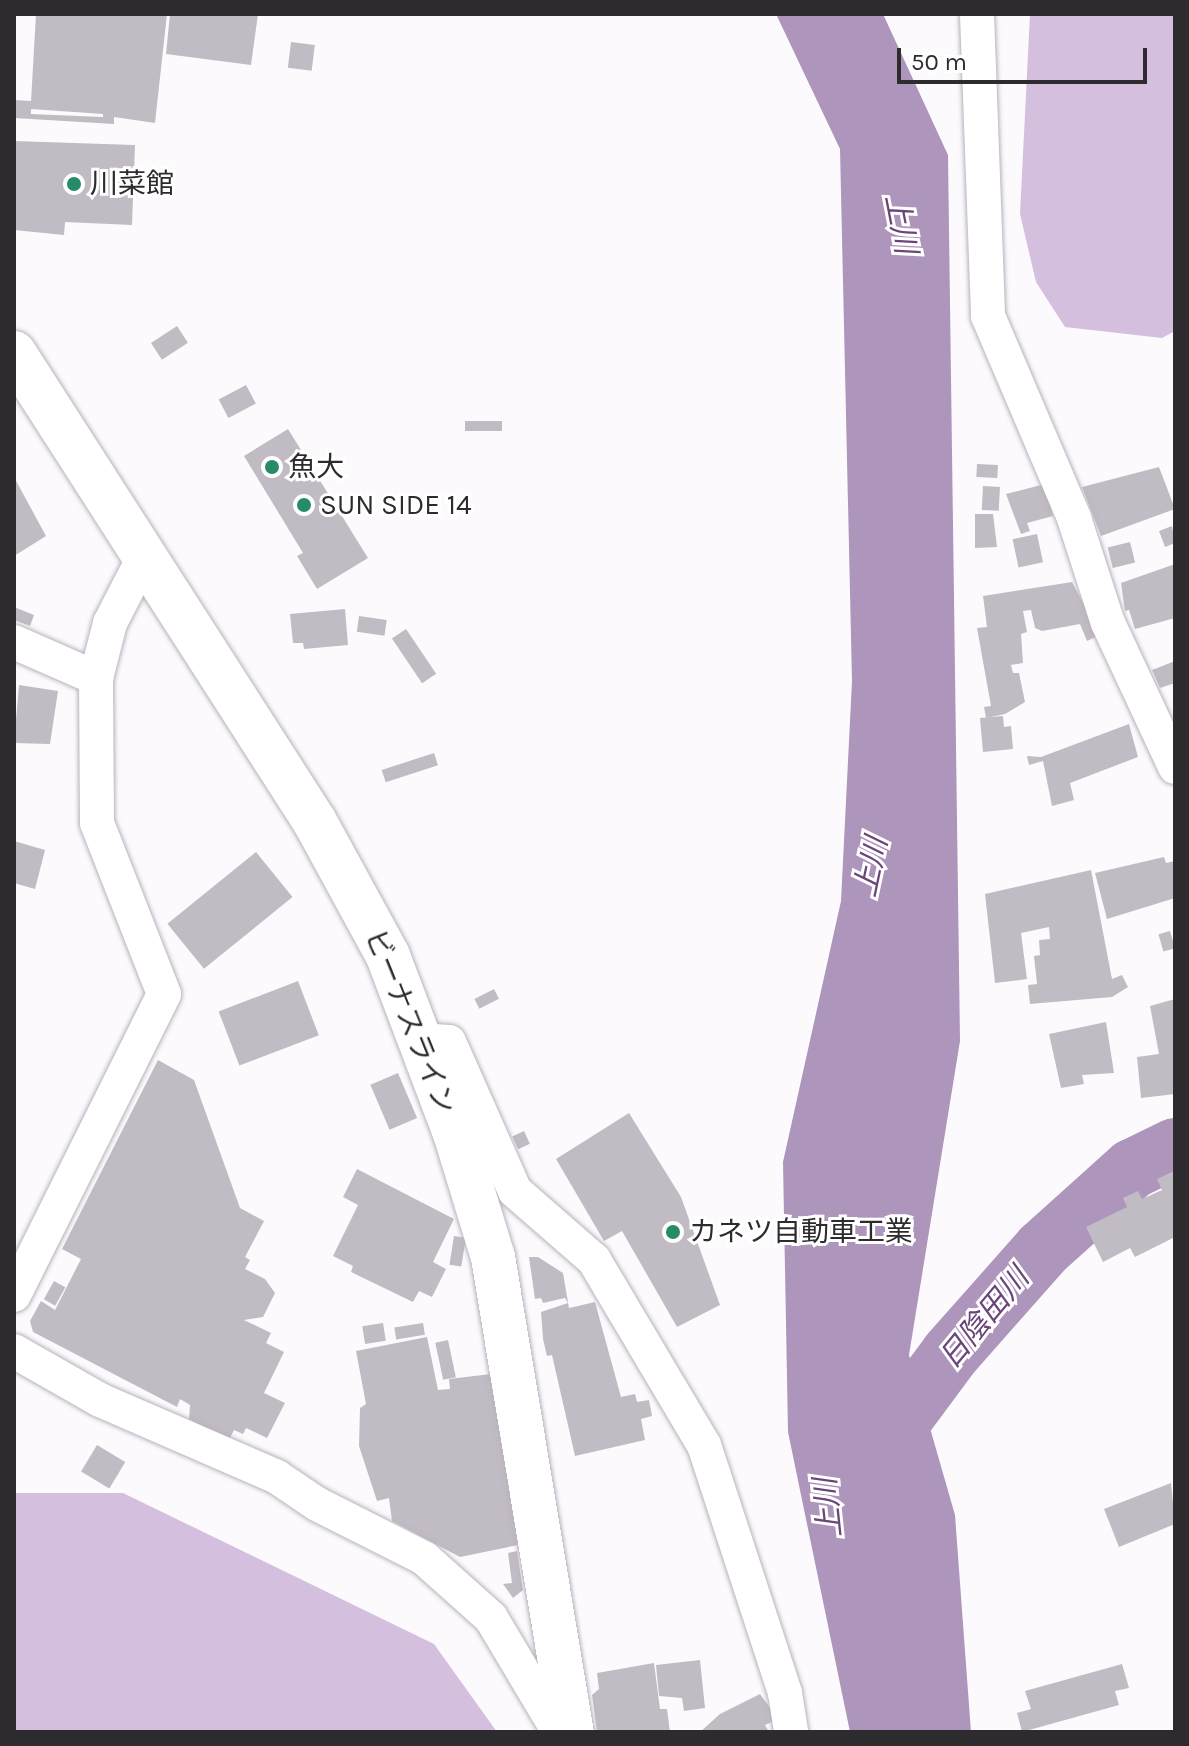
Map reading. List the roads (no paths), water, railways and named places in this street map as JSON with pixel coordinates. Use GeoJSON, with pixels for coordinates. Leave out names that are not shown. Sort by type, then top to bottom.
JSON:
{"type":"FeatureCollection","features":[{"type":"Feature","properties":{"kind":"main road","name":"ビーナスライン"},"geometry":{"type":"LineString","coordinates":[[14,353],[143,559],[315,822],[388,956],[420,1040],[493,1257],[572,1732]]}},
{"type":"Feature","properties":{"kind":"street"},"geometry":{"type":"LineString","coordinates":[[977,14],[988,316],[1074,518],[1108,623],[1175,767]]}},
{"type":"Feature","properties":{"kind":"street"},"geometry":{"type":"LineString","coordinates":[[14,1295],[164,994],[97,823],[96,678],[110,623],[143,559]]}},
{"type":"Feature","properties":{"kind":"street"},"geometry":{"type":"LineString","coordinates":[[14,642],[96,678]]}},
{"type":"Feature","properties":{"kind":"street"},"geometry":{"type":"LineString","coordinates":[[420,1040],[449,1042],[515,1191],[594,1260],[704,1445],[785,1693],[791,1732]]}},
{"type":"Feature","properties":{"kind":"street"},"geometry":{"type":"LineString","coordinates":[[14,1351],[100,1400],[277,1477],[317,1504],[424,1558],[491,1618],[559,1732]]}},
{"type":"Feature","properties":{"kind":"water","name":"上川"},"geometry":{"type":"Polygon","coordinates":[[[776,14],[883,14],[948,155],[960,1041],[909,1355],[955,1515],[971,1732],[850,1732],[788,1432],[783,1162],[841,901],[852,681],[840,149],[776,14]]]}},
{"type":"Feature","properties":{"kind":"waterway","name":"日陰田川"},"geometry":{"type":"LineString","coordinates":[[871,1461],[951,1353],[1043,1249],[1132,1169],[1175,1148]]}},
{"type":"Feature","properties":{"kind":"place","name":"川菜館"},"geometry":{"type":"Point","coordinates":[74,184]}},
{"type":"Feature","properties":{"kind":"place","name":"魚大"},"geometry":{"type":"Point","coordinates":[272,467]}},
{"type":"Feature","properties":{"kind":"place","name":"SUN SIDE 14"},"geometry":{"type":"Point","coordinates":[304,505]}},
{"type":"Feature","properties":{"kind":"place","name":"カネツ自動車工業"},"geometry":{"type":"Point","coordinates":[673,1232]}}]}
